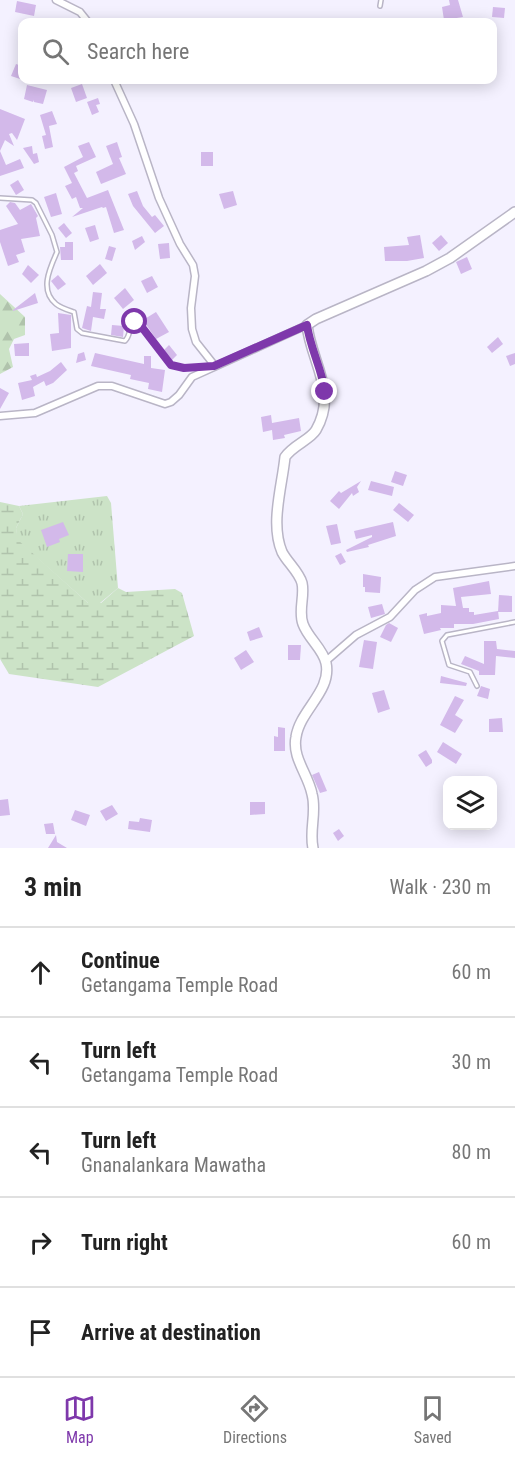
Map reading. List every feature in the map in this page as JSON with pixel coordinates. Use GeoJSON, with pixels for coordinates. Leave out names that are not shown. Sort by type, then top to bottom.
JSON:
{"type":"FeatureCollection","features":[{"type":"Feature","properties":{"kind":"street"},"geometry":{"type":"LineString","coordinates":[[56,0],[80,12],[85,18]]}},
{"type":"Feature","properties":{"kind":"street"},"geometry":{"type":"LineString","coordinates":[[116,84],[134,124],[159,198],[180,244],[193,265],[195,276],[191,308],[192,329],[196,342],[214,366]]}},
{"type":"Feature","properties":{"kind":"street"},"geometry":{"type":"LineString","coordinates":[[0,416],[35,413],[98,386],[112,386],[165,404],[171,402],[192,377],[426,271],[450,258],[515,212]]}},
{"type":"Feature","properties":{"kind":"street"},"geometry":{"type":"LineString","coordinates":[[307,325],[308,337],[323,377],[325,392],[323,412],[316,432],[291,449],[285,457],[276,532],[283,553],[302,582],[301,620],[326,661],[326,682],[301,719],[296,739],[297,758],[312,793],[314,820],[310,838],[313,848]]}},
{"type":"Feature","properties":{"kind":"street"},"geometry":{"type":"LineString","coordinates":[[326,661],[356,635],[390,617],[415,590],[435,577],[515,566]]}},
{"type":"Feature","properties":{"kind":"lane"},"geometry":{"type":"LineString","coordinates":[[380,6],[381,0]]}},
{"type":"Feature","properties":{"kind":"lane"},"geometry":{"type":"LineString","coordinates":[[0,198],[32,200],[36,203],[52,235],[57,252],[47,273],[48,292],[56,304],[74,312],[77,329],[82,333],[125,341],[128,338],[130,326],[135,322],[141,326],[171,365],[184,368],[214,366]]}},
{"type":"Feature","properties":{"kind":"lane"},"geometry":{"type":"LineString","coordinates":[[477,686],[470,672],[450,665],[442,642],[447,635],[515,622]]}},
{"type":"Feature","properties":{"kind":"green space"},"geometry":{"type":"Polygon","coordinates":[[[0,294],[25,317],[25,335],[14,339],[9,349],[13,367],[0,374],[0,294]]]}},
{"type":"Feature","properties":{"kind":"green space"},"geometry":{"type":"Polygon","coordinates":[[[107,496],[111,503],[118,588],[100,603],[88,603],[17,540],[16,528],[23,514],[19,506],[107,496]]]}},
{"type":"Feature","properties":{"kind":"green space"},"geometry":{"type":"Polygon","coordinates":[[[0,502],[19,506],[23,514],[16,528],[18,540],[88,603],[101,603],[118,588],[126,592],[175,589],[182,593],[194,636],[98,687],[9,674],[0,659],[0,502]]]}},
{"type":"Feature","properties":{"kind":"building"},"geometry":{"type":"Polygon","coordinates":[[[449,0],[458,0],[463,17],[444,18],[442,7],[450,5],[449,0]]]}},
{"type":"Feature","properties":{"kind":"building"},"geometry":{"type":"Polygon","coordinates":[[[17,1],[36,5],[34,16],[15,12],[17,1]]]}},
{"type":"Feature","properties":{"kind":"building"},"geometry":{"type":"Polygon","coordinates":[[[493,7],[505,8],[504,18],[492,17],[493,7]]]}},
{"type":"Feature","properties":{"kind":"building"},"geometry":{"type":"Polygon","coordinates":[[[16,64],[18,65],[18,78],[11,76],[16,64]]]}},
{"type":"Feature","properties":{"kind":"building"},"geometry":{"type":"Polygon","coordinates":[[[82,84],[87,98],[76,102],[71,88],[82,84]]]}},
{"type":"Feature","properties":{"kind":"building"},"geometry":{"type":"Polygon","coordinates":[[[27,85],[47,90],[43,104],[24,99],[27,85]]]}},
{"type":"Feature","properties":{"kind":"building"},"geometry":{"type":"Polygon","coordinates":[[[98,98],[100,104],[96,105],[99,112],[92,115],[87,102],[98,98]]]}},
{"type":"Feature","properties":{"kind":"building"},"geometry":{"type":"Polygon","coordinates":[[[0,109],[25,119],[17,140],[12,133],[9,134],[14,146],[5,140],[0,151],[0,109]]]}},
{"type":"Feature","properties":{"kind":"building"},"geometry":{"type":"Polygon","coordinates":[[[52,111],[57,124],[49,126],[53,147],[45,149],[42,136],[46,135],[40,115],[52,111]]]}},
{"type":"Feature","properties":{"kind":"building"},"geometry":{"type":"Polygon","coordinates":[[[89,142],[96,157],[76,166],[78,171],[74,173],[87,198],[108,190],[124,230],[114,233],[106,207],[72,217],[83,208],[80,208],[76,197],[72,199],[65,186],[72,183],[64,167],[83,157],[78,146],[89,142]]]}},
{"type":"Feature","properties":{"kind":"building"},"geometry":{"type":"Polygon","coordinates":[[[117,142],[122,157],[119,158],[126,174],[101,184],[96,172],[113,164],[106,146],[117,142]]]}},
{"type":"Feature","properties":{"kind":"building"},"geometry":{"type":"Polygon","coordinates":[[[32,146],[33,154],[37,153],[39,162],[34,164],[23,148],[32,146]]]}},
{"type":"Feature","properties":{"kind":"building"},"geometry":{"type":"Polygon","coordinates":[[[0,151],[6,165],[20,159],[24,168],[0,176],[0,151]]]}},
{"type":"Feature","properties":{"kind":"building"},"geometry":{"type":"Polygon","coordinates":[[[201,152],[213,152],[213,166],[201,166],[201,152]]]}},
{"type":"Feature","properties":{"kind":"building"},"geometry":{"type":"Polygon","coordinates":[[[18,180],[24,190],[16,195],[10,185],[18,180]]]}},
{"type":"Feature","properties":{"kind":"building"},"geometry":{"type":"Polygon","coordinates":[[[137,191],[143,206],[164,226],[155,233],[133,206],[128,194],[137,191]]]}},
{"type":"Feature","properties":{"kind":"building"},"geometry":{"type":"Polygon","coordinates":[[[233,191],[237,205],[224,209],[219,194],[233,191]]]}},
{"type":"Feature","properties":{"kind":"building"},"geometry":{"type":"Polygon","coordinates":[[[56,193],[62,214],[51,217],[44,197],[56,193]]]}},
{"type":"Feature","properties":{"kind":"building"},"geometry":{"type":"Polygon","coordinates":[[[10,202],[15,203],[20,210],[31,204],[38,216],[36,218],[40,236],[21,239],[25,252],[16,255],[19,262],[8,266],[0,242],[0,230],[18,224],[6,206],[10,202]]]}},
{"type":"Feature","properties":{"kind":"building"},"geometry":{"type":"Polygon","coordinates":[[[64,223],[72,233],[66,238],[58,228],[64,223]]]}},
{"type":"Feature","properties":{"kind":"building"},"geometry":{"type":"Polygon","coordinates":[[[95,225],[99,239],[90,242],[85,228],[95,225]]]}},
{"type":"Feature","properties":{"kind":"building"},"geometry":{"type":"Polygon","coordinates":[[[420,235],[424,258],[385,261],[384,247],[409,245],[407,237],[420,235]]]}},
{"type":"Feature","properties":{"kind":"building"},"geometry":{"type":"Polygon","coordinates":[[[441,235],[448,243],[439,251],[432,243],[441,235]]]}},
{"type":"Feature","properties":{"kind":"building"},"geometry":{"type":"Polygon","coordinates":[[[142,236],[145,242],[135,250],[132,241],[142,236]]]}},
{"type":"Feature","properties":{"kind":"building"},"geometry":{"type":"Polygon","coordinates":[[[65,242],[73,242],[73,260],[61,260],[60,247],[65,247],[65,242]]]}},
{"type":"Feature","properties":{"kind":"building"},"geometry":{"type":"Polygon","coordinates":[[[169,243],[170,258],[160,259],[158,244],[169,243]]]}},
{"type":"Feature","properties":{"kind":"building"},"geometry":{"type":"Polygon","coordinates":[[[109,246],[116,248],[112,261],[105,259],[109,246]]]}},
{"type":"Feature","properties":{"kind":"building"},"geometry":{"type":"Polygon","coordinates":[[[467,257],[472,269],[461,274],[456,262],[467,257]]]}},
{"type":"Feature","properties":{"kind":"building"},"geometry":{"type":"Polygon","coordinates":[[[100,264],[107,273],[93,285],[86,276],[100,264]]]}},
{"type":"Feature","properties":{"kind":"building"},"geometry":{"type":"Polygon","coordinates":[[[28,265],[39,275],[31,283],[22,274],[28,265]]]}},
{"type":"Feature","properties":{"kind":"building"},"geometry":{"type":"Polygon","coordinates":[[[58,275],[66,284],[58,290],[51,281],[58,275]]]}},
{"type":"Feature","properties":{"kind":"building"},"geometry":{"type":"Polygon","coordinates":[[[152,276],[158,287],[147,293],[141,281],[152,276]]]}},
{"type":"Feature","properties":{"kind":"building"},"geometry":{"type":"Polygon","coordinates":[[[125,288],[134,300],[123,309],[114,298],[125,288]]]}},
{"type":"Feature","properties":{"kind":"building"},"geometry":{"type":"Polygon","coordinates":[[[93,292],[102,293],[100,309],[106,309],[104,319],[93,317],[91,331],[82,328],[87,306],[91,307],[93,292]]]}},
{"type":"Feature","properties":{"kind":"building"},"geometry":{"type":"Polygon","coordinates":[[[35,293],[38,303],[13,311],[13,310],[35,293]]]}},
{"type":"Feature","properties":{"kind":"building"},"geometry":{"type":"Polygon","coordinates":[[[156,312],[169,332],[156,339],[143,320],[156,312]]]}},
{"type":"Feature","properties":{"kind":"building"},"geometry":{"type":"Polygon","coordinates":[[[58,313],[71,315],[71,348],[52,351],[50,334],[59,333],[58,313]]]}},
{"type":"Feature","properties":{"kind":"building"},"geometry":{"type":"Polygon","coordinates":[[[112,325],[124,326],[123,337],[111,335],[112,325]]]}},
{"type":"Feature","properties":{"kind":"building"},"geometry":{"type":"Polygon","coordinates":[[[498,337],[503,344],[492,353],[487,347],[498,337]]]}},
{"type":"Feature","properties":{"kind":"building"},"geometry":{"type":"Polygon","coordinates":[[[29,343],[29,356],[15,356],[14,344],[29,343]]]}},
{"type":"Feature","properties":{"kind":"building"},"geometry":{"type":"Polygon","coordinates":[[[169,345],[177,355],[172,360],[164,350],[169,345]]]}},
{"type":"Feature","properties":{"kind":"building"},"geometry":{"type":"Polygon","coordinates":[[[84,352],[86,360],[76,363],[78,354],[84,352]]]}},
{"type":"Feature","properties":{"kind":"building"},"geometry":{"type":"Polygon","coordinates":[[[95,353],[144,364],[144,356],[151,356],[151,368],[165,370],[162,392],[148,389],[149,383],[130,379],[131,375],[91,366],[95,353]]]}},
{"type":"Feature","properties":{"kind":"building"},"geometry":{"type":"Polygon","coordinates":[[[515,353],[515,364],[510,366],[506,356],[515,353]]]}},
{"type":"Feature","properties":{"kind":"building"},"geometry":{"type":"Polygon","coordinates":[[[61,362],[67,370],[53,383],[46,386],[44,381],[33,387],[35,396],[22,400],[18,383],[32,380],[30,376],[36,374],[37,377],[50,371],[61,362]]]}},
{"type":"Feature","properties":{"kind":"building"},"geometry":{"type":"Polygon","coordinates":[[[0,388],[9,393],[0,409],[0,388]]]}},
{"type":"Feature","properties":{"kind":"building"},"geometry":{"type":"Polygon","coordinates":[[[271,415],[272,423],[299,418],[301,431],[273,440],[272,430],[263,432],[261,417],[271,415]]]}},
{"type":"Feature","properties":{"kind":"building"},"geometry":{"type":"Polygon","coordinates":[[[395,471],[407,475],[403,486],[391,482],[395,471]]]}},
{"type":"Feature","properties":{"kind":"building"},"geometry":{"type":"Polygon","coordinates":[[[361,481],[357,487],[359,492],[353,496],[352,493],[339,509],[330,501],[339,491],[341,493],[361,481]]]}},
{"type":"Feature","properties":{"kind":"building"},"geometry":{"type":"Polygon","coordinates":[[[371,481],[394,487],[392,496],[368,490],[371,481]]]}},
{"type":"Feature","properties":{"kind":"building"},"geometry":{"type":"Polygon","coordinates":[[[399,503],[414,515],[408,522],[393,510],[399,503]]]}},
{"type":"Feature","properties":{"kind":"building"},"geometry":{"type":"Polygon","coordinates":[[[63,522],[69,535],[59,539],[60,542],[47,547],[41,530],[63,522]]]}},
{"type":"Feature","properties":{"kind":"building"},"geometry":{"type":"Polygon","coordinates":[[[393,522],[396,536],[368,545],[369,547],[347,552],[346,550],[372,537],[372,535],[356,539],[354,531],[393,522]]]}},
{"type":"Feature","properties":{"kind":"building"},"geometry":{"type":"Polygon","coordinates":[[[337,524],[341,543],[331,545],[326,526],[337,524]]]}},
{"type":"Feature","properties":{"kind":"building"},"geometry":{"type":"Polygon","coordinates":[[[341,553],[346,562],[340,565],[335,556],[341,553]]]}},
{"type":"Feature","properties":{"kind":"building"},"geometry":{"type":"Polygon","coordinates":[[[68,554],[83,554],[83,572],[67,571],[68,554]]]}},
{"type":"Feature","properties":{"kind":"building"},"geometry":{"type":"Polygon","coordinates":[[[363,574],[381,577],[380,593],[365,592],[363,574]]]}},
{"type":"Feature","properties":{"kind":"building"},"geometry":{"type":"Polygon","coordinates":[[[489,581],[491,594],[461,597],[463,608],[469,608],[469,612],[474,612],[474,615],[498,611],[499,619],[473,624],[454,624],[454,628],[440,628],[441,630],[424,634],[419,615],[441,613],[441,605],[456,606],[453,588],[489,581]]]}},
{"type":"Feature","properties":{"kind":"building"},"geometry":{"type":"Polygon","coordinates":[[[499,595],[512,596],[512,612],[498,612],[499,595]]]}},
{"type":"Feature","properties":{"kind":"building"},"geometry":{"type":"Polygon","coordinates":[[[382,604],[385,614],[371,618],[368,607],[382,604]]]}},
{"type":"Feature","properties":{"kind":"building"},"geometry":{"type":"Polygon","coordinates":[[[389,623],[398,628],[391,642],[380,637],[389,623]]]}},
{"type":"Feature","properties":{"kind":"building"},"geometry":{"type":"Polygon","coordinates":[[[259,627],[263,637],[250,641],[247,632],[259,627]]]}},
{"type":"Feature","properties":{"kind":"building"},"geometry":{"type":"Polygon","coordinates":[[[364,640],[377,642],[373,669],[359,667],[364,640]]]}},
{"type":"Feature","properties":{"kind":"building"},"geometry":{"type":"Polygon","coordinates":[[[484,641],[496,641],[497,649],[515,651],[515,658],[496,656],[495,675],[479,675],[479,671],[461,664],[465,656],[484,664],[484,641]]]}},
{"type":"Feature","properties":{"kind":"building"},"geometry":{"type":"Polygon","coordinates":[[[288,645],[301,645],[300,660],[288,660],[288,645]]]}},
{"type":"Feature","properties":{"kind":"building"},"geometry":{"type":"Polygon","coordinates":[[[246,650],[254,662],[241,670],[234,658],[246,650]]]}},
{"type":"Feature","properties":{"kind":"building"},"geometry":{"type":"Polygon","coordinates":[[[441,676],[467,683],[466,686],[440,683],[441,676]]]}},
{"type":"Feature","properties":{"kind":"building"},"geometry":{"type":"Polygon","coordinates":[[[481,686],[490,689],[488,699],[477,696],[481,686]]]}},
{"type":"Feature","properties":{"kind":"building"},"geometry":{"type":"Polygon","coordinates":[[[384,690],[390,709],[378,713],[372,693],[384,690]]]}},
{"type":"Feature","properties":{"kind":"building"},"geometry":{"type":"Polygon","coordinates":[[[455,696],[464,700],[455,715],[463,720],[455,733],[440,725],[455,696]]]}},
{"type":"Feature","properties":{"kind":"building"},"geometry":{"type":"Polygon","coordinates":[[[502,718],[503,732],[489,732],[489,719],[502,718]]]}},
{"type":"Feature","properties":{"kind":"building"},"geometry":{"type":"Polygon","coordinates":[[[278,727],[285,728],[285,751],[274,751],[274,736],[278,737],[278,727]]]}},
{"type":"Feature","properties":{"kind":"building"},"geometry":{"type":"Polygon","coordinates":[[[443,742],[462,754],[456,764],[437,752],[443,742]]]}},
{"type":"Feature","properties":{"kind":"building"},"geometry":{"type":"Polygon","coordinates":[[[426,750],[432,763],[426,767],[418,755],[426,750]]]}},
{"type":"Feature","properties":{"kind":"building"},"geometry":{"type":"Polygon","coordinates":[[[319,772],[327,791],[320,793],[312,775],[319,772]]]}},
{"type":"Feature","properties":{"kind":"building"},"geometry":{"type":"Polygon","coordinates":[[[8,799],[10,815],[0,816],[0,800],[8,799]]]}},
{"type":"Feature","properties":{"kind":"building"},"geometry":{"type":"Polygon","coordinates":[[[250,802],[265,802],[265,814],[250,815],[250,802]]]}},
{"type":"Feature","properties":{"kind":"building"},"geometry":{"type":"Polygon","coordinates":[[[112,805],[118,814],[106,821],[100,811],[112,805]]]}},
{"type":"Feature","properties":{"kind":"building"},"geometry":{"type":"Polygon","coordinates":[[[75,810],[90,815],[86,826],[71,820],[75,810]]]}},
{"type":"Feature","properties":{"kind":"building"},"geometry":{"type":"Polygon","coordinates":[[[140,818],[152,820],[150,832],[128,829],[129,821],[139,822],[140,818]]]}},
{"type":"Feature","properties":{"kind":"building"},"geometry":{"type":"Polygon","coordinates":[[[53,823],[55,834],[46,834],[44,824],[53,823]]]}},
{"type":"Feature","properties":{"kind":"building"},"geometry":{"type":"Polygon","coordinates":[[[339,829],[344,836],[338,841],[333,833],[339,829]]]}},
{"type":"Feature","properties":{"kind":"building"},"geometry":{"type":"Polygon","coordinates":[[[56,835],[57,842],[67,848],[48,848],[56,835]]]}},
{"type":"Feature","properties":{"kind":"route"},"geometry":{"type":"LineString","coordinates":[[135,322],[141,326],[171,365],[184,368],[214,366],[307,325],[308,337],[323,377],[325,392]]}}]}
